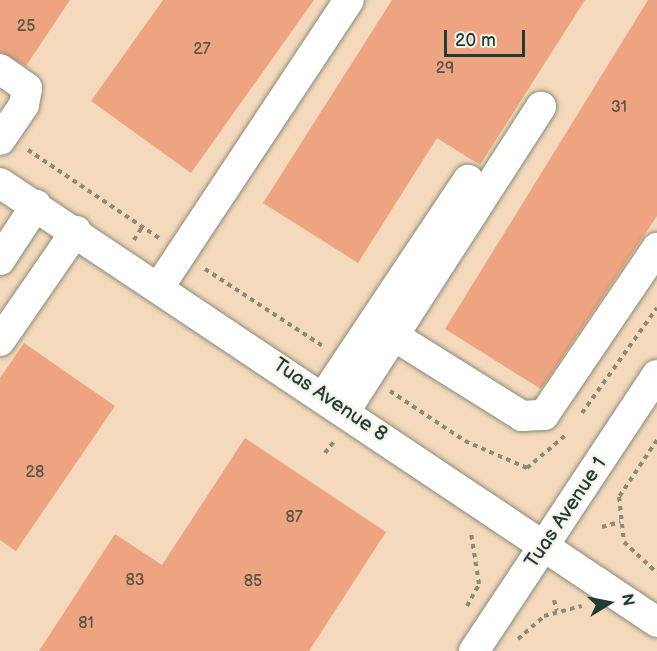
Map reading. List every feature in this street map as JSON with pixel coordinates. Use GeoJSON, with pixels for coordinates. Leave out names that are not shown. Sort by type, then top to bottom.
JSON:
{"type":"FeatureCollection","features":[{"type":"Feature","properties":{"kind":"street"},"geometry":{"type":"LineString","coordinates":[[159,287],[349,0]]}},
{"type":"Feature","properties":{"kind":"street"},"geometry":{"type":"LineString","coordinates":[[0,69],[27,88],[24,105],[0,140]]}},
{"type":"Feature","properties":{"kind":"street"},"geometry":{"type":"LineString","coordinates":[[335,403],[394,336],[541,107]]}},
{"type":"Feature","properties":{"kind":"street"},"geometry":{"type":"LineString","coordinates":[[335,403],[468,180]]}},
{"type":"Feature","properties":{"kind":"street","name":"Tuas Avenue 8"},"geometry":{"type":"LineString","coordinates":[[0,183],[335,403],[543,548],[657,622]]}},
{"type":"Feature","properties":{"kind":"street"},"geometry":{"type":"LineString","coordinates":[[0,260],[36,205]]}},
{"type":"Feature","properties":{"kind":"street"},"geometry":{"type":"LineString","coordinates":[[0,340],[76,231]]}},
{"type":"Feature","properties":{"kind":"street"},"geometry":{"type":"LineString","coordinates":[[394,336],[522,416],[544,415],[657,248]]}},
{"type":"Feature","properties":{"kind":"street","name":"Tuas Avenue 1"},"geometry":{"type":"LineString","coordinates":[[474,651],[657,375]]}},
{"type":"Feature","properties":{"kind":"path"},"geometry":{"type":"LineString","coordinates":[[657,440],[620,497],[620,522],[624,542],[657,573]]}},
{"type":"Feature","properties":{"kind":"path"},"geometry":{"type":"LineString","coordinates":[[602,527],[620,522]]}},
{"type":"Feature","properties":{"kind":"path"},"geometry":{"type":"LineString","coordinates":[[464,613],[478,584],[478,550]]}},
{"type":"Feature","properties":{"kind":"path"},"geometry":{"type":"LineString","coordinates":[[513,642],[557,611],[554,600]]}},
{"type":"Feature","properties":{"kind":"building"},"geometry":{"type":"Polygon","coordinates":[[[0,0],[70,0],[26,66],[0,52],[0,0]]]}},
{"type":"Feature","properties":{"kind":"building"},"geometry":{"type":"Polygon","coordinates":[[[163,0],[314,0],[191,173],[91,101],[163,0]]]}},
{"type":"Feature","properties":{"kind":"building"},"geometry":{"type":"Polygon","coordinates":[[[392,0],[585,0],[480,165],[437,138],[358,263],[263,203],[392,0]]]}},
{"type":"Feature","properties":{"kind":"building"},"geometry":{"type":"Polygon","coordinates":[[[648,0],[657,0],[657,216],[541,389],[445,329],[648,0]]]}},
{"type":"Feature","properties":{"kind":"building"},"geometry":{"type":"Polygon","coordinates":[[[24,343],[115,406],[16,551],[0,540],[0,378],[24,343]]]}},
{"type":"Feature","properties":{"kind":"building"},"geometry":{"type":"Polygon","coordinates":[[[245,438],[386,532],[309,651],[39,651],[115,534],[162,565],[245,438]]]}}]}
